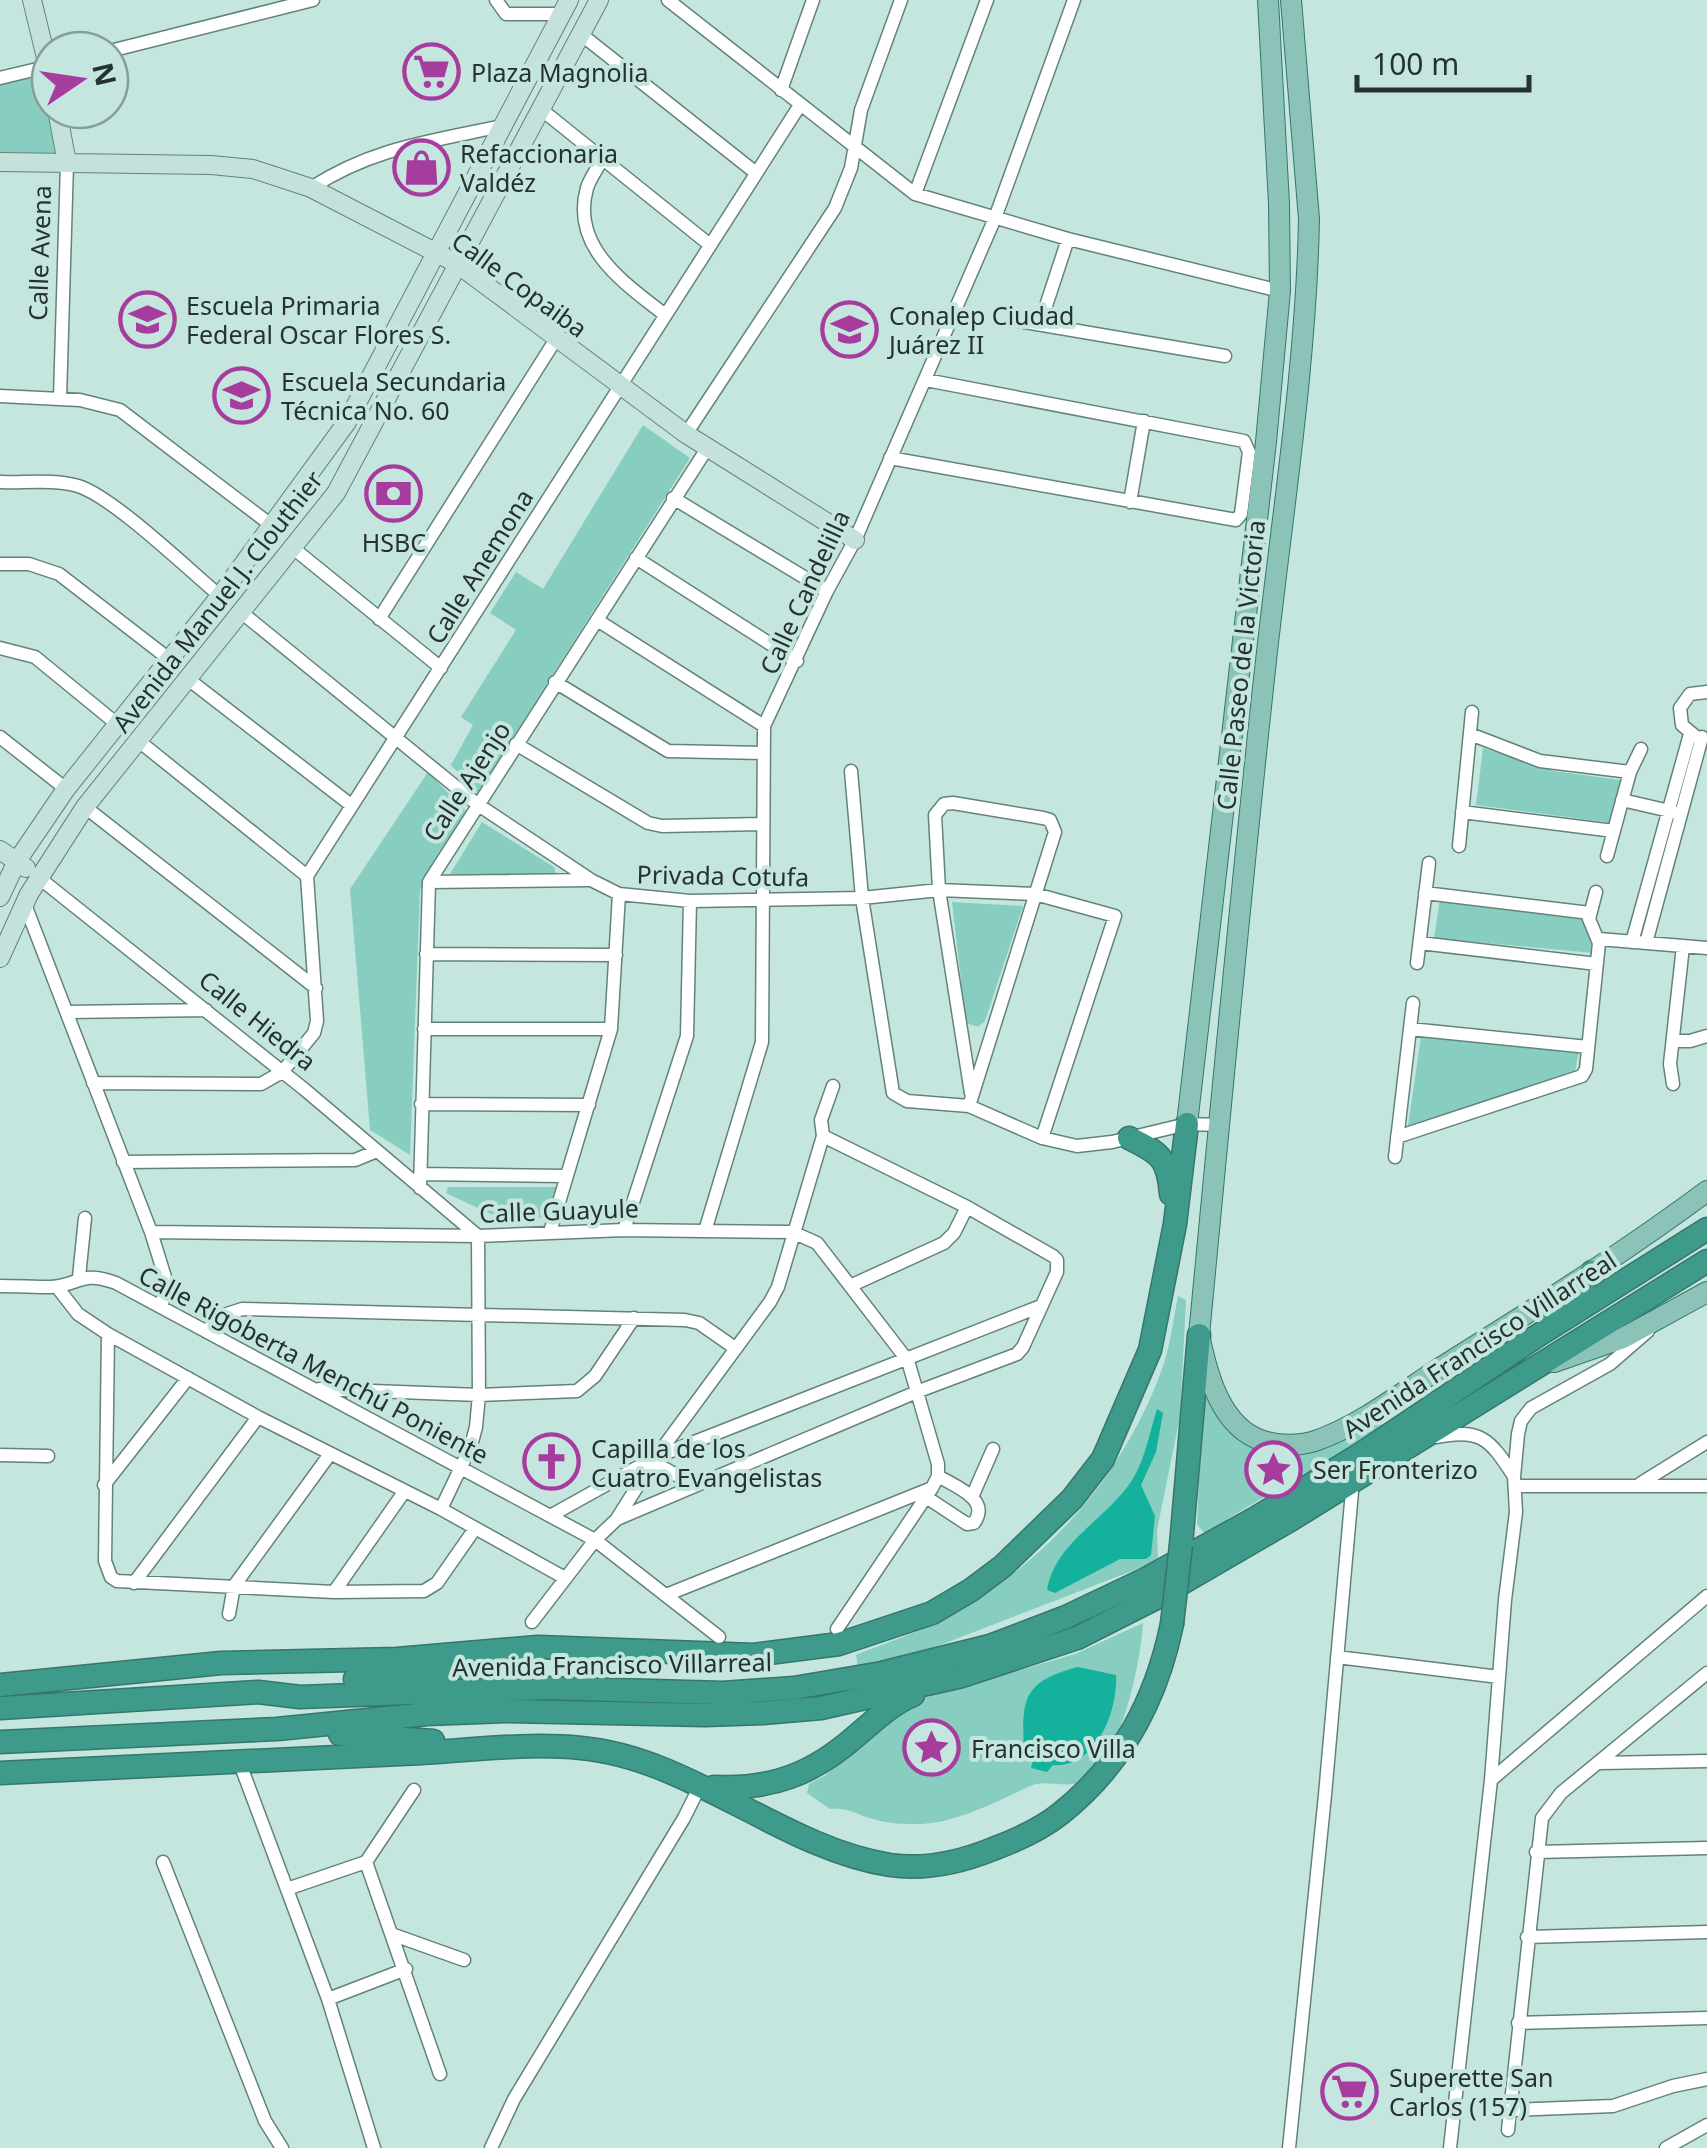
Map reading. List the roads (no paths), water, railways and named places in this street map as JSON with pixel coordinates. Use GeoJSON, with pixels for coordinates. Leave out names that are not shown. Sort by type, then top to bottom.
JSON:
{"type":"FeatureCollection","features":[{"type":"Feature","properties":{"kind":"highway"},"geometry":{"type":"LineString","coordinates":[[0,1685],[221,1664],[397,1659],[538,1646],[706,1656],[797,1651],[884,1631],[932,1612],[971,1590],[1031,1541],[1072,1500],[1103,1459],[1150,1350],[1176,1224],[1187,1124]]}},
{"type":"Feature","properties":{"kind":"highway"},"geometry":{"type":"LineString","coordinates":[[1129,1138],[1152,1150],[1167,1165],[1176,1224]]}},
{"type":"Feature","properties":{"kind":"highway","name":"Avenida Francisco Villarreal"},"geometry":{"type":"LineString","coordinates":[[0,1708],[258,1692],[300,1698],[545,1688],[723,1694],[794,1688],[938,1661],[1066,1617],[1146,1580],[1361,1454],[1707,1229]]}},
{"type":"Feature","properties":{"kind":"highway","name":"Avenida Francisco Villarreal"},"geometry":{"type":"LineString","coordinates":[[0,1742],[277,1730],[427,1714],[762,1713],[821,1708],[962,1676],[1077,1638],[1123,1616],[1422,1440],[1707,1262]]}},
{"type":"Feature","properties":{"kind":"highway"},"geometry":{"type":"LineString","coordinates":[[1534,1338],[1592,1272]]}},
{"type":"Feature","properties":{"kind":"highway"},"geometry":{"type":"LineString","coordinates":[[0,1773],[498,1748],[583,1748],[652,1766],[817,1840],[892,1865],[931,1866],[985,1852],[1053,1820],[1086,1794],[1113,1764],[1149,1701],[1163,1667],[1172,1624],[1198,1335]]}},
{"type":"Feature","properties":{"kind":"highway"},"geometry":{"type":"LineString","coordinates":[[258,1692],[294,1683],[417,1675],[578,1647]]}},
{"type":"Feature","properties":{"kind":"highway"},"geometry":{"type":"LineString","coordinates":[[700,1786],[759,1787],[796,1778],[823,1764],[903,1699],[962,1676]]}},
{"type":"Feature","properties":{"kind":"highway"},"geometry":{"type":"LineString","coordinates":[[277,1730],[498,1748]]}},
{"type":"Feature","properties":{"kind":"main road"},"geometry":{"type":"LineString","coordinates":[[32,0],[40,30]]}},
{"type":"Feature","properties":{"kind":"main road","name":"Avenida Manuel J. Clouthier"},"geometry":{"type":"LineString","coordinates":[[0,958],[38,877],[86,807],[336,492],[599,0]]}},
{"type":"Feature","properties":{"kind":"main road","name":"Calle Paseo de la Victoria"},"geometry":{"type":"LineString","coordinates":[[1187,1124],[1280,291],[1280,204],[1268,0]]}},
{"type":"Feature","properties":{"kind":"main road","name":"Calle Paseo de la Victoria"},"geometry":{"type":"LineString","coordinates":[[1198,1335],[1236,934],[1306,296],[1309,220],[1291,0]]}},
{"type":"Feature","properties":{"kind":"main road","name":"Avenida Manuel J. Clouthier"},"geometry":{"type":"LineString","coordinates":[[0,898],[17,861],[66,789],[220,596],[347,422],[565,7]]}},
{"type":"Feature","properties":{"kind":"main road","name":"Calle Avena"},"geometry":{"type":"LineString","coordinates":[[61,130],[67,163]]}},
{"type":"Feature","properties":{"kind":"main road","name":"Calle Copaiba"},"geometry":{"type":"LineString","coordinates":[[0,162],[211,165],[253,169],[312,188],[456,263],[686,434],[855,540]]}},
{"type":"Feature","properties":{"kind":"main road"},"geometry":{"type":"LineString","coordinates":[[347,422],[369,435]]}},
{"type":"Feature","properties":{"kind":"main road","name":"Calle Hiedra"},"geometry":{"type":"LineString","coordinates":[[0,850],[38,877]]}},
{"type":"Feature","properties":{"kind":"main road"},"geometry":{"type":"LineString","coordinates":[[1198,1335],[1214,1389],[1246,1433],[1262,1441],[1300,1444],[1317,1440],[1592,1272],[1707,1192]]}},
{"type":"Feature","properties":{"kind":"main road"},"geometry":{"type":"LineString","coordinates":[[1542,1366],[1599,1348],[1707,1292]]}},
{"type":"Feature","properties":{"kind":"street"},"geometry":{"type":"LineString","coordinates":[[130,46],[313,0]]}},
{"type":"Feature","properties":{"kind":"street"},"geometry":{"type":"LineString","coordinates":[[496,0],[506,14],[565,7]]}},
{"type":"Feature","properties":{"kind":"street"},"geometry":{"type":"LineString","coordinates":[[668,0],[915,194],[1068,239],[1280,291]]}},
{"type":"Feature","properties":{"kind":"street"},"geometry":{"type":"LineString","coordinates":[[781,90],[813,0]]}},
{"type":"Feature","properties":{"kind":"street"},"geometry":{"type":"LineString","coordinates":[[686,434],[815,242],[844,189],[861,110],[901,0]]}},
{"type":"Feature","properties":{"kind":"street"},"geometry":{"type":"LineString","coordinates":[[915,194],[987,0]]}},
{"type":"Feature","properties":{"kind":"street","name":"Calle Candelilla"},"geometry":{"type":"LineString","coordinates":[[705,1231],[762,1042],[764,726],[855,540],[996,218],[1074,0]]}},
{"type":"Feature","properties":{"kind":"street"},"geometry":{"type":"LineString","coordinates":[[582,35],[756,173]]}},
{"type":"Feature","properties":{"kind":"street"},"geometry":{"type":"LineString","coordinates":[[0,78],[30,73]]}},
{"type":"Feature","properties":{"kind":"street","name":"Calle Anemona"},"geometry":{"type":"LineString","coordinates":[[306,876],[800,105]]}},
{"type":"Feature","properties":{"kind":"street"},"geometry":{"type":"LineString","coordinates":[[542,110],[710,244]]}},
{"type":"Feature","properties":{"kind":"street"},"geometry":{"type":"LineString","coordinates":[[312,188],[344,167],[371,156],[502,126]]}},
{"type":"Feature","properties":{"kind":"street"},"geometry":{"type":"LineString","coordinates":[[602,160],[588,187],[588,230],[611,272],[666,315]]}},
{"type":"Feature","properties":{"kind":"street","name":"Calle Avena"},"geometry":{"type":"LineString","coordinates":[[60,398],[67,163]]}},
{"type":"Feature","properties":{"kind":"street"},"geometry":{"type":"LineString","coordinates":[[1040,324],[1068,239]]}},
{"type":"Feature","properties":{"kind":"street"},"geometry":{"type":"LineString","coordinates":[[1019,321],[1225,356]]}},
{"type":"Feature","properties":{"kind":"street"},"geometry":{"type":"LineString","coordinates":[[379,618],[556,339]]}},
{"type":"Feature","properties":{"kind":"street"},"geometry":{"type":"LineString","coordinates":[[890,458],[1236,520],[1241,514],[1249,452],[1244,441],[926,380]]}},
{"type":"Feature","properties":{"kind":"street"},"geometry":{"type":"LineString","coordinates":[[0,396],[60,398],[120,410],[272,525]]}},
{"type":"Feature","properties":{"kind":"street"},"geometry":{"type":"LineString","coordinates":[[1130,502],[1144,421]]}},
{"type":"Feature","properties":{"kind":"street","name":"Calle Ajenjo"},"geometry":{"type":"LineString","coordinates":[[420,1181],[429,882],[708,447]]}},
{"type":"Feature","properties":{"kind":"street"},"geometry":{"type":"LineString","coordinates":[[0,482],[67,483],[82,487],[108,503],[220,596]]}},
{"type":"Feature","properties":{"kind":"street"},"geometry":{"type":"LineString","coordinates":[[673,498],[827,591]]}},
{"type":"Feature","properties":{"kind":"street"},"geometry":{"type":"LineString","coordinates":[[293,548],[441,668]]}},
{"type":"Feature","properties":{"kind":"street"},"geometry":{"type":"LineString","coordinates":[[636,558],[797,661]]}},
{"type":"Feature","properties":{"kind":"street"},"geometry":{"type":"LineString","coordinates":[[0,564],[29,564],[59,574],[169,659]]}},
{"type":"Feature","properties":{"kind":"street","name":"Privada Cotufa"},"geometry":{"type":"LineString","coordinates":[[241,612],[477,804],[591,880],[619,894],[690,902],[862,898],[939,890],[1035,894],[1115,916],[1042,1138]]}},
{"type":"Feature","properties":{"kind":"street"},"geometry":{"type":"LineString","coordinates":[[597,620],[764,726]]}},
{"type":"Feature","properties":{"kind":"street"},"geometry":{"type":"LineString","coordinates":[[0,648],[34,657],[117,724]]}},
{"type":"Feature","properties":{"kind":"street"},"geometry":{"type":"LineString","coordinates":[[188,679],[351,805]]}},
{"type":"Feature","properties":{"kind":"street"},"geometry":{"type":"LineString","coordinates":[[556,682],[654,746],[668,751],[762,753]]}},
{"type":"Feature","properties":{"kind":"street"},"geometry":{"type":"LineString","coordinates":[[1639,942],[1700,736],[1680,720],[1680,708],[1690,694],[1707,692]]}},
{"type":"Feature","properties":{"kind":"street"},"geometry":{"type":"LineString","coordinates":[[1459,846],[1472,712]]}},
{"type":"Feature","properties":{"kind":"street"},"geometry":{"type":"LineString","coordinates":[[1470,734],[1540,761],[1630,772]]}},
{"type":"Feature","properties":{"kind":"street"},"geometry":{"type":"LineString","coordinates":[[0,737],[66,789]]}},
{"type":"Feature","properties":{"kind":"street"},"geometry":{"type":"LineString","coordinates":[[92,1083],[261,1084],[282,1072],[314,1033],[317,1021],[306,876],[140,742]]}},
{"type":"Feature","properties":{"kind":"street"},"geometry":{"type":"LineString","coordinates":[[516,744],[648,824],[762,824]]}},
{"type":"Feature","properties":{"kind":"street"},"geometry":{"type":"LineString","coordinates":[[1607,856],[1640,749]]}},
{"type":"Feature","properties":{"kind":"street"},"geometry":{"type":"LineString","coordinates":[[851,771],[862,898],[893,1094],[908,1101],[970,1100],[1042,1138],[1077,1146],[1187,1124],[1220,1125]]}},
{"type":"Feature","properties":{"kind":"street"},"geometry":{"type":"LineString","coordinates":[[1622,800],[1676,812]]}},
{"type":"Feature","properties":{"kind":"street"},"geometry":{"type":"LineString","coordinates":[[944,804],[1043,818],[1050,820],[1055,832],[970,1100],[939,890],[934,816],[944,804]]}},
{"type":"Feature","properties":{"kind":"street"},"geometry":{"type":"LineString","coordinates":[[86,807],[316,988]]}},
{"type":"Feature","properties":{"kind":"street"},"geometry":{"type":"LineString","coordinates":[[1462,812],[1614,831]]}},
{"type":"Feature","properties":{"kind":"street"},"geometry":{"type":"LineString","coordinates":[[1418,963],[1429,863]]}},
{"type":"Feature","properties":{"kind":"street","name":"Calle Hiedra"},"geometry":{"type":"LineString","coordinates":[[38,877],[377,1151],[420,1181],[478,1236]]}},
{"type":"Feature","properties":{"kind":"street"},"geometry":{"type":"LineString","coordinates":[[429,882],[591,880]]}},
{"type":"Feature","properties":{"kind":"street"},"geometry":{"type":"LineString","coordinates":[[1398,1136],[1577,1080],[1586,1069],[1599,939],[1589,924],[1596,892]]}},
{"type":"Feature","properties":{"kind":"street"},"geometry":{"type":"LineString","coordinates":[[1426,893],[1590,912]]}},
{"type":"Feature","properties":{"kind":"street"},"geometry":{"type":"LineString","coordinates":[[550,1232],[611,1030],[619,894]]}},
{"type":"Feature","properties":{"kind":"street"},"geometry":{"type":"LineString","coordinates":[[24,902],[151,1232],[165,1277],[162,1306]]}},
{"type":"Feature","properties":{"kind":"street"},"geometry":{"type":"LineString","coordinates":[[624,1230],[687,1036],[690,902]]}},
{"type":"Feature","properties":{"kind":"street"},"geometry":{"type":"LineString","coordinates":[[1599,939],[1707,948]]}},
{"type":"Feature","properties":{"kind":"street"},"geometry":{"type":"LineString","coordinates":[[1420,943],[1597,964]]}},
{"type":"Feature","properties":{"kind":"street"},"geometry":{"type":"LineString","coordinates":[[1673,1084],[1670,1064],[1683,946]]}},
{"type":"Feature","properties":{"kind":"street"},"geometry":{"type":"LineString","coordinates":[[426,954],[616,955]]}},
{"type":"Feature","properties":{"kind":"street"},"geometry":{"type":"LineString","coordinates":[[1395,1156],[1413,1003]]}},
{"type":"Feature","properties":{"kind":"street"},"geometry":{"type":"LineString","coordinates":[[66,1012],[206,1010]]}},
{"type":"Feature","properties":{"kind":"street"},"geometry":{"type":"LineString","coordinates":[[424,1029],[611,1030]]}},
{"type":"Feature","properties":{"kind":"street"},"geometry":{"type":"LineString","coordinates":[[1410,1030],[1588,1047]]}},
{"type":"Feature","properties":{"kind":"street"},"geometry":{"type":"LineString","coordinates":[[961,1031],[981,1036],[992,1032]]}},
{"type":"Feature","properties":{"kind":"street"},"geometry":{"type":"LineString","coordinates":[[1675,1041],[1690,1042],[1707,1036]]}},
{"type":"Feature","properties":{"kind":"street"},"geometry":{"type":"LineString","coordinates":[[532,1622],[595,1540],[617,1519],[778,1287],[823,1136],[821,1120],[833,1086]]}},
{"type":"Feature","properties":{"kind":"street"},"geometry":{"type":"LineString","coordinates":[[422,1104],[589,1105]]}},
{"type":"Feature","properties":{"kind":"street"},"geometry":{"type":"LineString","coordinates":[[617,1519],[1016,1354],[1024,1347],[1057,1272],[1056,1260],[966,1207],[823,1136]]}},
{"type":"Feature","properties":{"kind":"street"},"geometry":{"type":"LineString","coordinates":[[122,1162],[355,1160],[377,1151]]}},
{"type":"Feature","properties":{"kind":"street"},"geometry":{"type":"LineString","coordinates":[[420,1181],[564,1176]]}},
{"type":"Feature","properties":{"kind":"street"},"geometry":{"type":"LineString","coordinates":[[850,1286],[944,1243],[954,1233],[966,1207]]}},
{"type":"Feature","properties":{"kind":"street"},"geometry":{"type":"LineString","coordinates":[[0,1286],[56,1287],[79,1278],[85,1218]]}},
{"type":"Feature","properties":{"kind":"street","name":"Calle Guayule"},"geometry":{"type":"LineString","coordinates":[[151,1232],[478,1236],[624,1230],[792,1232]]}},
{"type":"Feature","properties":{"kind":"street"},"geometry":{"type":"LineString","coordinates":[[792,1232],[817,1243],[908,1362],[938,1464],[932,1487],[837,1629]]}},
{"type":"Feature","properties":{"kind":"street"},"geometry":{"type":"LineString","coordinates":[[440,1509],[476,1427],[478,1236]]}},
{"type":"Feature","properties":{"kind":"street","name":"Calle Rigoberta Menchú Poniente"},"geometry":{"type":"LineString","coordinates":[[79,1278],[102,1278],[162,1306],[595,1540],[719,1637]]}},
{"type":"Feature","properties":{"kind":"street"},"geometry":{"type":"LineString","coordinates":[[56,1287],[78,1314],[108,1334],[565,1578]]}},
{"type":"Feature","properties":{"kind":"street"},"geometry":{"type":"LineString","coordinates":[[550,1516],[656,1460],[1041,1306]]}},
{"type":"Feature","properties":{"kind":"street"},"geometry":{"type":"LineString","coordinates":[[207,1330],[221,1316],[242,1309],[634,1318],[699,1323],[735,1348]]}},
{"type":"Feature","properties":{"kind":"street"},"geometry":{"type":"LineString","coordinates":[[316,1389],[479,1395],[577,1391],[595,1376],[634,1318]]}},
{"type":"Feature","properties":{"kind":"street"},"geometry":{"type":"LineString","coordinates":[[1450,2148],[1491,1780],[1521,1421],[1531,1408],[1610,1364],[1660,1318]]}},
{"type":"Feature","properties":{"kind":"street"},"geometry":{"type":"LineString","coordinates":[[108,1334],[104,1485],[105,1560],[111,1578],[134,1583],[334,1592],[424,1591],[437,1584],[474,1530]]}},
{"type":"Feature","properties":{"kind":"street"},"geometry":{"type":"LineString","coordinates":[[104,1485],[188,1378]]}},
{"type":"Feature","properties":{"kind":"street"},"geometry":{"type":"LineString","coordinates":[[134,1583],[258,1417]]}},
{"type":"Feature","properties":{"kind":"street"},"geometry":{"type":"LineString","coordinates":[[1422,1440],[1454,1434],[1478,1435],[1496,1450],[1515,1481]]}},
{"type":"Feature","properties":{"kind":"street"},"geometry":{"type":"LineString","coordinates":[[1641,1484],[1707,1442]]}},
{"type":"Feature","properties":{"kind":"street"},"geometry":{"type":"LineString","coordinates":[[972,1496],[994,1450]]}},
{"type":"Feature","properties":{"kind":"street"},"geometry":{"type":"LineString","coordinates":[[229,1614],[234,1586],[330,1454]]}},
{"type":"Feature","properties":{"kind":"street"},"geometry":{"type":"LineString","coordinates":[[0,1455],[48,1456]]}},
{"type":"Feature","properties":{"kind":"street"},"geometry":{"type":"LineString","coordinates":[[656,1460],[694,1486]]}},
{"type":"Feature","properties":{"kind":"street"},"geometry":{"type":"LineString","coordinates":[[1289,2148],[1353,1480]]}},
{"type":"Feature","properties":{"kind":"street"},"geometry":{"type":"LineString","coordinates":[[1515,1481],[1707,1486]]}},
{"type":"Feature","properties":{"kind":"street"},"geometry":{"type":"LineString","coordinates":[[666,1595],[932,1487],[972,1496],[979,1504],[980,1514],[971,1524],[932,1487]]}},
{"type":"Feature","properties":{"kind":"street"},"geometry":{"type":"LineString","coordinates":[[334,1592],[404,1492]]}},
{"type":"Feature","properties":{"kind":"street"},"geometry":{"type":"LineString","coordinates":[[1491,1780],[1707,1596]]}},
{"type":"Feature","properties":{"kind":"street"},"geometry":{"type":"LineString","coordinates":[[1338,1658],[1499,1676]]}},
{"type":"Feature","properties":{"kind":"street"},"geometry":{"type":"LineString","coordinates":[[1508,2130],[1536,1852],[1546,1810],[1561,1793],[1707,1673]]}},
{"type":"Feature","properties":{"kind":"street"},"geometry":{"type":"LineString","coordinates":[[230,1761],[286,1888],[328,1999],[374,2148]]}},
{"type":"Feature","properties":{"kind":"street"},"geometry":{"type":"LineString","coordinates":[[1600,1763],[1707,1762]]}},
{"type":"Feature","properties":{"kind":"street"},"geometry":{"type":"LineString","coordinates":[[490,2148],[508,2109],[700,1786]]}},
{"type":"Feature","properties":{"kind":"street"},"geometry":{"type":"LineString","coordinates":[[286,1888],[366,1862],[414,1790]]}},
{"type":"Feature","properties":{"kind":"street"},"geometry":{"type":"LineString","coordinates":[[1536,1852],[1707,1848]]}},
{"type":"Feature","properties":{"kind":"street"},"geometry":{"type":"LineString","coordinates":[[162,1862],[266,2121],[282,2148]]}},
{"type":"Feature","properties":{"kind":"street"},"geometry":{"type":"LineString","coordinates":[[366,1862],[440,2074]]}},
{"type":"Feature","properties":{"kind":"street"},"geometry":{"type":"LineString","coordinates":[[1527,1937],[1707,1932]]}},
{"type":"Feature","properties":{"kind":"street"},"geometry":{"type":"LineString","coordinates":[[394,1935],[464,1960]]}},
{"type":"Feature","properties":{"kind":"street"},"geometry":{"type":"LineString","coordinates":[[328,1999],[406,1970]]}},
{"type":"Feature","properties":{"kind":"street"},"geometry":{"type":"LineString","coordinates":[[1518,2022],[1707,2018]]}},
{"type":"Feature","properties":{"kind":"street"},"geometry":{"type":"LineString","coordinates":[[1510,2110],[1613,2106],[1673,2086],[1707,2080]]}},
{"type":"Feature","properties":{"kind":"street"},"geometry":{"type":"LineString","coordinates":[[1666,2148],[1707,2126]]}},
{"type":"Feature","properties":{"kind":"place","name":"Plaza Magnolia"},"geometry":{"type":"Point","coordinates":[432,72]}},
{"type":"Feature","properties":{"kind":"place","name":"Refaccionaria Valdéz"},"geometry":{"type":"Point","coordinates":[421,167]}},
{"type":"Feature","properties":{"kind":"place","name":"Escuela Primaria Federal Oscar Flores S."},"geometry":{"type":"Point","coordinates":[147,319]}},
{"type":"Feature","properties":{"kind":"place","name":"Conalep Ciudad Juárez II"},"geometry":{"type":"Point","coordinates":[850,329]}},
{"type":"Feature","properties":{"kind":"place","name":"Escuela Secundaria Técnica No. 60"},"geometry":{"type":"Point","coordinates":[242,395]}},
{"type":"Feature","properties":{"kind":"place","name":"HSBC"},"geometry":{"type":"Point","coordinates":[394,493]}},
{"type":"Feature","properties":{"kind":"place","name":"Capilla de los Cuatro Evangelistas"},"geometry":{"type":"Point","coordinates":[552,1462]}},
{"type":"Feature","properties":{"kind":"place","name":"Ser Fronterizo"},"geometry":{"type":"Point","coordinates":[1274,1469]}},
{"type":"Feature","properties":{"kind":"place","name":"Francisco Villa"},"geometry":{"type":"Point","coordinates":[932,1748]}},
{"type":"Feature","properties":{"kind":"place","name":"Superette San Carlos (157)"},"geometry":{"type":"Point","coordinates":[1350,2091]}}]}
